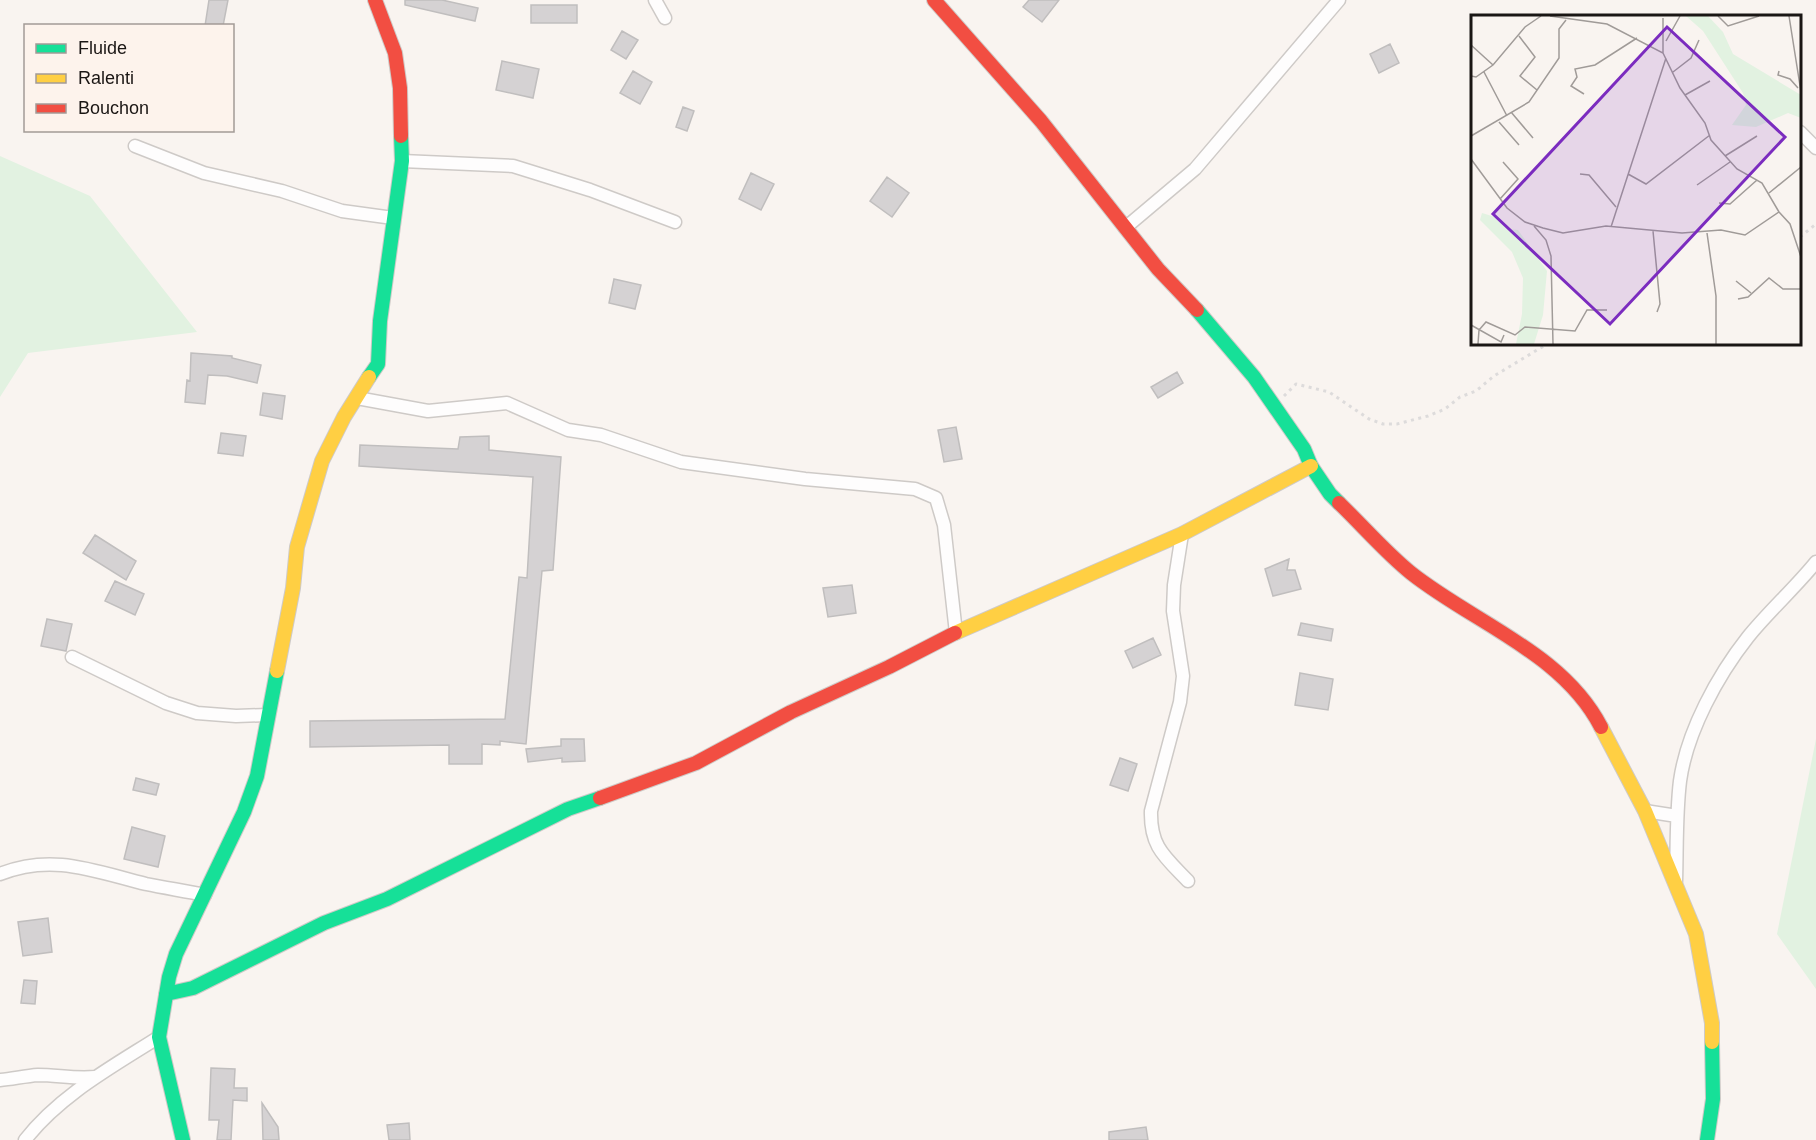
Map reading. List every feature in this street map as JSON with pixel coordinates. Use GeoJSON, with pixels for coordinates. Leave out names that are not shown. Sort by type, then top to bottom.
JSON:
{"type":"FeatureCollection","features":[{"type":"Feature","properties":{"kind":"street"},"geometry":{"type":"LineString","coordinates":[[183,1140],[159,1037],[169,977],[176,954],[244,812],[257,776],[293,588],[297,547],[315,483],[331,440],[378,364],[380,321],[402,161],[400,88],[395,53],[375,0]]}},
{"type":"Feature","properties":{"kind":"street"},"geometry":{"type":"LineString","coordinates":[[655,0],[665,18]]}},
{"type":"Feature","properties":{"kind":"street"},"geometry":{"type":"LineString","coordinates":[[934,0],[1041,121],[1158,269],[1254,376],[1304,449],[1311,466],[1330,494],[1411,573],[1543,661],[1572,687],[1594,713],[1645,812],[1696,934],[1712,1023],[1713,1099],[1707,1140]]}},
{"type":"Feature","properties":{"kind":"street"},"geometry":{"type":"LineString","coordinates":[[1125,228],[1195,169],[1339,0]]}},
{"type":"Feature","properties":{"kind":"street"},"geometry":{"type":"LineString","coordinates":[[1801,133],[1816,148]]}},
{"type":"Feature","properties":{"kind":"street"},"geometry":{"type":"LineString","coordinates":[[135,146],[204,173],[282,191],[342,211],[393,218]]}},
{"type":"Feature","properties":{"kind":"street"},"geometry":{"type":"LineString","coordinates":[[402,161],[513,166],[590,190],[675,222]]}},
{"type":"Feature","properties":{"kind":"street"},"geometry":{"type":"LineString","coordinates":[[357,398],[428,411],[507,403],[568,430],[601,435],[681,462],[805,479],[915,489],[936,498],[944,525],[956,633]]}},
{"type":"Feature","properties":{"kind":"street"},"geometry":{"type":"LineString","coordinates":[[166,994],[193,988],[324,922],[387,899],[568,809],[696,763],[791,712],[889,668],[956,633],[1182,534],[1311,466]]}},
{"type":"Feature","properties":{"kind":"street"},"geometry":{"type":"LineString","coordinates":[[1182,534],[1174,585],[1173,611],[1184,676],[1180,702],[1151,811],[1151,829],[1155,843],[1188,881]]}},
{"type":"Feature","properties":{"kind":"street"},"geometry":{"type":"LineString","coordinates":[[1676,882],[1677,816],[1681,779],[1690,742],[1715,686],[1748,637],[1816,562]]}},
{"type":"Feature","properties":{"kind":"street"},"geometry":{"type":"LineString","coordinates":[[72,657],[166,704],[197,713],[236,716],[267,715]]}},
{"type":"Feature","properties":{"kind":"street"},"geometry":{"type":"LineString","coordinates":[[1645,812],[1677,816]]}},
{"type":"Feature","properties":{"kind":"street"},"geometry":{"type":"LineString","coordinates":[[0,874],[20,866],[47,863],[72,866],[152,885],[205,894]]}},
{"type":"Feature","properties":{"kind":"street"},"geometry":{"type":"LineString","coordinates":[[25,1140],[47,1116],[96,1077],[159,1037]]}},
{"type":"Feature","properties":{"kind":"street"},"geometry":{"type":"LineString","coordinates":[[0,1080],[35,1076],[75,1079],[96,1077]]}},
{"type":"Feature","properties":{"kind":"path"},"geometry":{"type":"LineString","coordinates":[[1801,236],[1816,224]]}},
{"type":"Feature","properties":{"kind":"path"},"geometry":{"type":"LineString","coordinates":[[1274,405],[1296,384],[1329,393],[1369,419],[1383,424],[1397,424],[1445,409],[1545,345]]}},
{"type":"Feature","properties":{"kind":"green space"},"geometry":{"type":"Polygon","coordinates":[[[0,156],[90,196],[197,332],[28,353],[0,397],[0,156]]]}},
{"type":"Feature","properties":{"kind":"green space"},"geometry":{"type":"Polygon","coordinates":[[[1816,739],[1816,989],[1777,934],[1816,739]]]}},
{"type":"Feature","properties":{"kind":"building"},"geometry":{"type":"Polygon","coordinates":[[[209,0],[228,0],[223,24],[205,24],[209,0]]]}},
{"type":"Feature","properties":{"kind":"building"},"geometry":{"type":"Polygon","coordinates":[[[405,0],[442,0],[478,8],[475,21],[405,5],[405,0]]]}},
{"type":"Feature","properties":{"kind":"building"},"geometry":{"type":"Polygon","coordinates":[[[1029,0],[1059,0],[1042,22],[1023,7],[1029,0]]]}},
{"type":"Feature","properties":{"kind":"building"},"geometry":{"type":"Polygon","coordinates":[[[531,5],[577,5],[577,23],[531,23],[531,5]]]}},
{"type":"Feature","properties":{"kind":"building"},"geometry":{"type":"Polygon","coordinates":[[[622,31],[638,40],[626,59],[611,50],[622,31]]]}},
{"type":"Feature","properties":{"kind":"building"},"geometry":{"type":"Polygon","coordinates":[[[1390,44],[1399,63],[1379,73],[1370,54],[1390,44]]]}},
{"type":"Feature","properties":{"kind":"building"},"geometry":{"type":"Polygon","coordinates":[[[502,61],[539,69],[533,98],[496,90],[502,61]]]}},
{"type":"Feature","properties":{"kind":"building"},"geometry":{"type":"Polygon","coordinates":[[[633,71],[652,82],[640,104],[620,93],[633,71]]]}},
{"type":"Feature","properties":{"kind":"building"},"geometry":{"type":"Polygon","coordinates":[[[683,107],[694,111],[687,131],[676,127],[683,107]]]}},
{"type":"Feature","properties":{"kind":"building"},"geometry":{"type":"Polygon","coordinates":[[[751,173],[774,184],[761,210],[739,199],[751,173]]]}},
{"type":"Feature","properties":{"kind":"building"},"geometry":{"type":"Polygon","coordinates":[[[887,177],[909,193],[892,217],[870,201],[887,177]]]}},
{"type":"Feature","properties":{"kind":"building"},"geometry":{"type":"Polygon","coordinates":[[[614,279],[641,285],[635,309],[609,303],[614,279]]]}},
{"type":"Feature","properties":{"kind":"building"},"geometry":{"type":"Polygon","coordinates":[[[191,353],[232,356],[232,358],[261,365],[257,383],[227,376],[208,375],[205,404],[185,402],[187,380],[190,381],[191,353]]]}},
{"type":"Feature","properties":{"kind":"building"},"geometry":{"type":"Polygon","coordinates":[[[1177,372],[1183,383],[1158,398],[1151,387],[1177,372]]]}},
{"type":"Feature","properties":{"kind":"building"},"geometry":{"type":"Polygon","coordinates":[[[263,393],[285,396],[282,419],[260,415],[263,393]]]}},
{"type":"Feature","properties":{"kind":"building"},"geometry":{"type":"Polygon","coordinates":[[[956,427],[962,459],[944,462],[938,430],[956,427]]]}},
{"type":"Feature","properties":{"kind":"building"},"geometry":{"type":"Polygon","coordinates":[[[221,433],[246,436],[243,456],[218,453],[221,433]]]}},
{"type":"Feature","properties":{"kind":"building"},"geometry":{"type":"Polygon","coordinates":[[[489,436],[489,450],[561,457],[553,570],[542,571],[526,744],[500,741],[500,745],[482,744],[482,764],[449,764],[449,745],[310,747],[310,721],[505,719],[519,577],[527,578],[533,477],[359,466],[360,445],[458,449],[460,437],[489,436]]]}},
{"type":"Feature","properties":{"kind":"building"},"geometry":{"type":"Polygon","coordinates":[[[95,535],[136,561],[126,580],[83,553],[95,535]]]}},
{"type":"Feature","properties":{"kind":"building"},"geometry":{"type":"Polygon","coordinates":[[[1289,559],[1287,570],[1295,570],[1301,589],[1273,596],[1265,569],[1289,559]]]}},
{"type":"Feature","properties":{"kind":"building"},"geometry":{"type":"Polygon","coordinates":[[[115,581],[144,594],[135,615],[105,601],[115,581]]]}},
{"type":"Feature","properties":{"kind":"building"},"geometry":{"type":"Polygon","coordinates":[[[852,585],[856,613],[828,617],[823,588],[852,585]]]}},
{"type":"Feature","properties":{"kind":"building"},"geometry":{"type":"Polygon","coordinates":[[[47,619],[72,624],[66,651],[41,646],[47,619]]]}},
{"type":"Feature","properties":{"kind":"building"},"geometry":{"type":"Polygon","coordinates":[[[1301,623],[1333,629],[1331,641],[1298,635],[1301,623]]]}},
{"type":"Feature","properties":{"kind":"building"},"geometry":{"type":"Polygon","coordinates":[[[1153,638],[1161,655],[1133,668],[1125,651],[1153,638]]]}},
{"type":"Feature","properties":{"kind":"building"},"geometry":{"type":"Polygon","coordinates":[[[1300,673],[1333,679],[1328,710],[1295,705],[1300,673]]]}},
{"type":"Feature","properties":{"kind":"building"},"geometry":{"type":"Polygon","coordinates":[[[561,739],[584,739],[585,761],[562,762],[562,758],[528,762],[526,749],[561,746],[561,739]]]}},
{"type":"Feature","properties":{"kind":"building"},"geometry":{"type":"Polygon","coordinates":[[[1120,758],[1137,764],[1128,791],[1110,785],[1120,758]]]}},
{"type":"Feature","properties":{"kind":"building"},"geometry":{"type":"Polygon","coordinates":[[[136,778],[159,784],[156,795],[133,790],[136,778]]]}},
{"type":"Feature","properties":{"kind":"building"},"geometry":{"type":"Polygon","coordinates":[[[132,827],[165,836],[158,867],[124,859],[132,827]]]}},
{"type":"Feature","properties":{"kind":"building"},"geometry":{"type":"Polygon","coordinates":[[[48,918],[52,952],[23,956],[18,922],[48,918]]]}},
{"type":"Feature","properties":{"kind":"building"},"geometry":{"type":"Polygon","coordinates":[[[24,980],[37,981],[35,1004],[21,1003],[24,980]]]}},
{"type":"Feature","properties":{"kind":"building"},"geometry":{"type":"Polygon","coordinates":[[[211,1068],[235,1069],[234,1088],[247,1088],[247,1101],[233,1100],[231,1140],[217,1140],[219,1120],[209,1120],[211,1068]]]}},
{"type":"Feature","properties":{"kind":"building"},"geometry":{"type":"Polygon","coordinates":[[[262,1103],[278,1127],[279,1140],[263,1140],[262,1103]]]}},
{"type":"Feature","properties":{"kind":"building"},"geometry":{"type":"Polygon","coordinates":[[[409,1123],[410,1140],[389,1140],[387,1125],[409,1123]]]}},
{"type":"Feature","properties":{"kind":"building"},"geometry":{"type":"Polygon","coordinates":[[[1146,1127],[1148,1140],[1109,1140],[1109,1132],[1146,1127]]]}},
{"type":"Feature","properties":{"kind":"traffic: fast"},"geometry":{"type":"LineString","coordinates":[[369,377],[378,364],[380,321],[402,161],[401,136]]}},
{"type":"Feature","properties":{"kind":"traffic: fast"},"geometry":{"type":"LineString","coordinates":[[1197,310],[1254,377],[1304,449],[1311,466],[1339,503]]}},
{"type":"Feature","properties":{"kind":"traffic: fast"},"geometry":{"type":"LineString","coordinates":[[183,1140],[159,1037],[169,977],[176,954],[244,812],[257,776],[277,671]]}},
{"type":"Feature","properties":{"kind":"traffic: fast"},"geometry":{"type":"LineString","coordinates":[[166,994],[193,988],[324,923],[387,899],[568,809],[600,798]]}},
{"type":"Feature","properties":{"kind":"traffic: fast"},"geometry":{"type":"LineString","coordinates":[[1707,1140],[1713,1099],[1712,1042]]}},
{"type":"Feature","properties":{"kind":"traffic: slow"},"geometry":{"type":"LineString","coordinates":[[277,671],[293,588],[297,547],[322,461],[344,417],[369,377]]}},
{"type":"Feature","properties":{"kind":"traffic: slow"},"geometry":{"type":"LineString","coordinates":[[955,633],[1182,534],[1311,466]]}},
{"type":"Feature","properties":{"kind":"traffic: slow"},"geometry":{"type":"LineString","coordinates":[[1601,727],[1645,811],[1696,934],[1712,1023],[1712,1042]]}},
{"type":"Feature","properties":{"kind":"traffic: jam"},"geometry":{"type":"LineString","coordinates":[[375,0],[395,53],[400,88],[401,136]]}},
{"type":"Feature","properties":{"kind":"traffic: jam"},"geometry":{"type":"LineString","coordinates":[[934,0],[1041,121],[1158,269],[1197,310]]}},
{"type":"Feature","properties":{"kind":"traffic: jam"},"geometry":{"type":"LineString","coordinates":[[1339,503],[1411,573],[1541,659],[1585,701],[1601,727]]}},
{"type":"Feature","properties":{"kind":"traffic: jam"},"geometry":{"type":"LineString","coordinates":[[600,798],[696,763],[791,712],[889,667],[955,633]]}}]}
